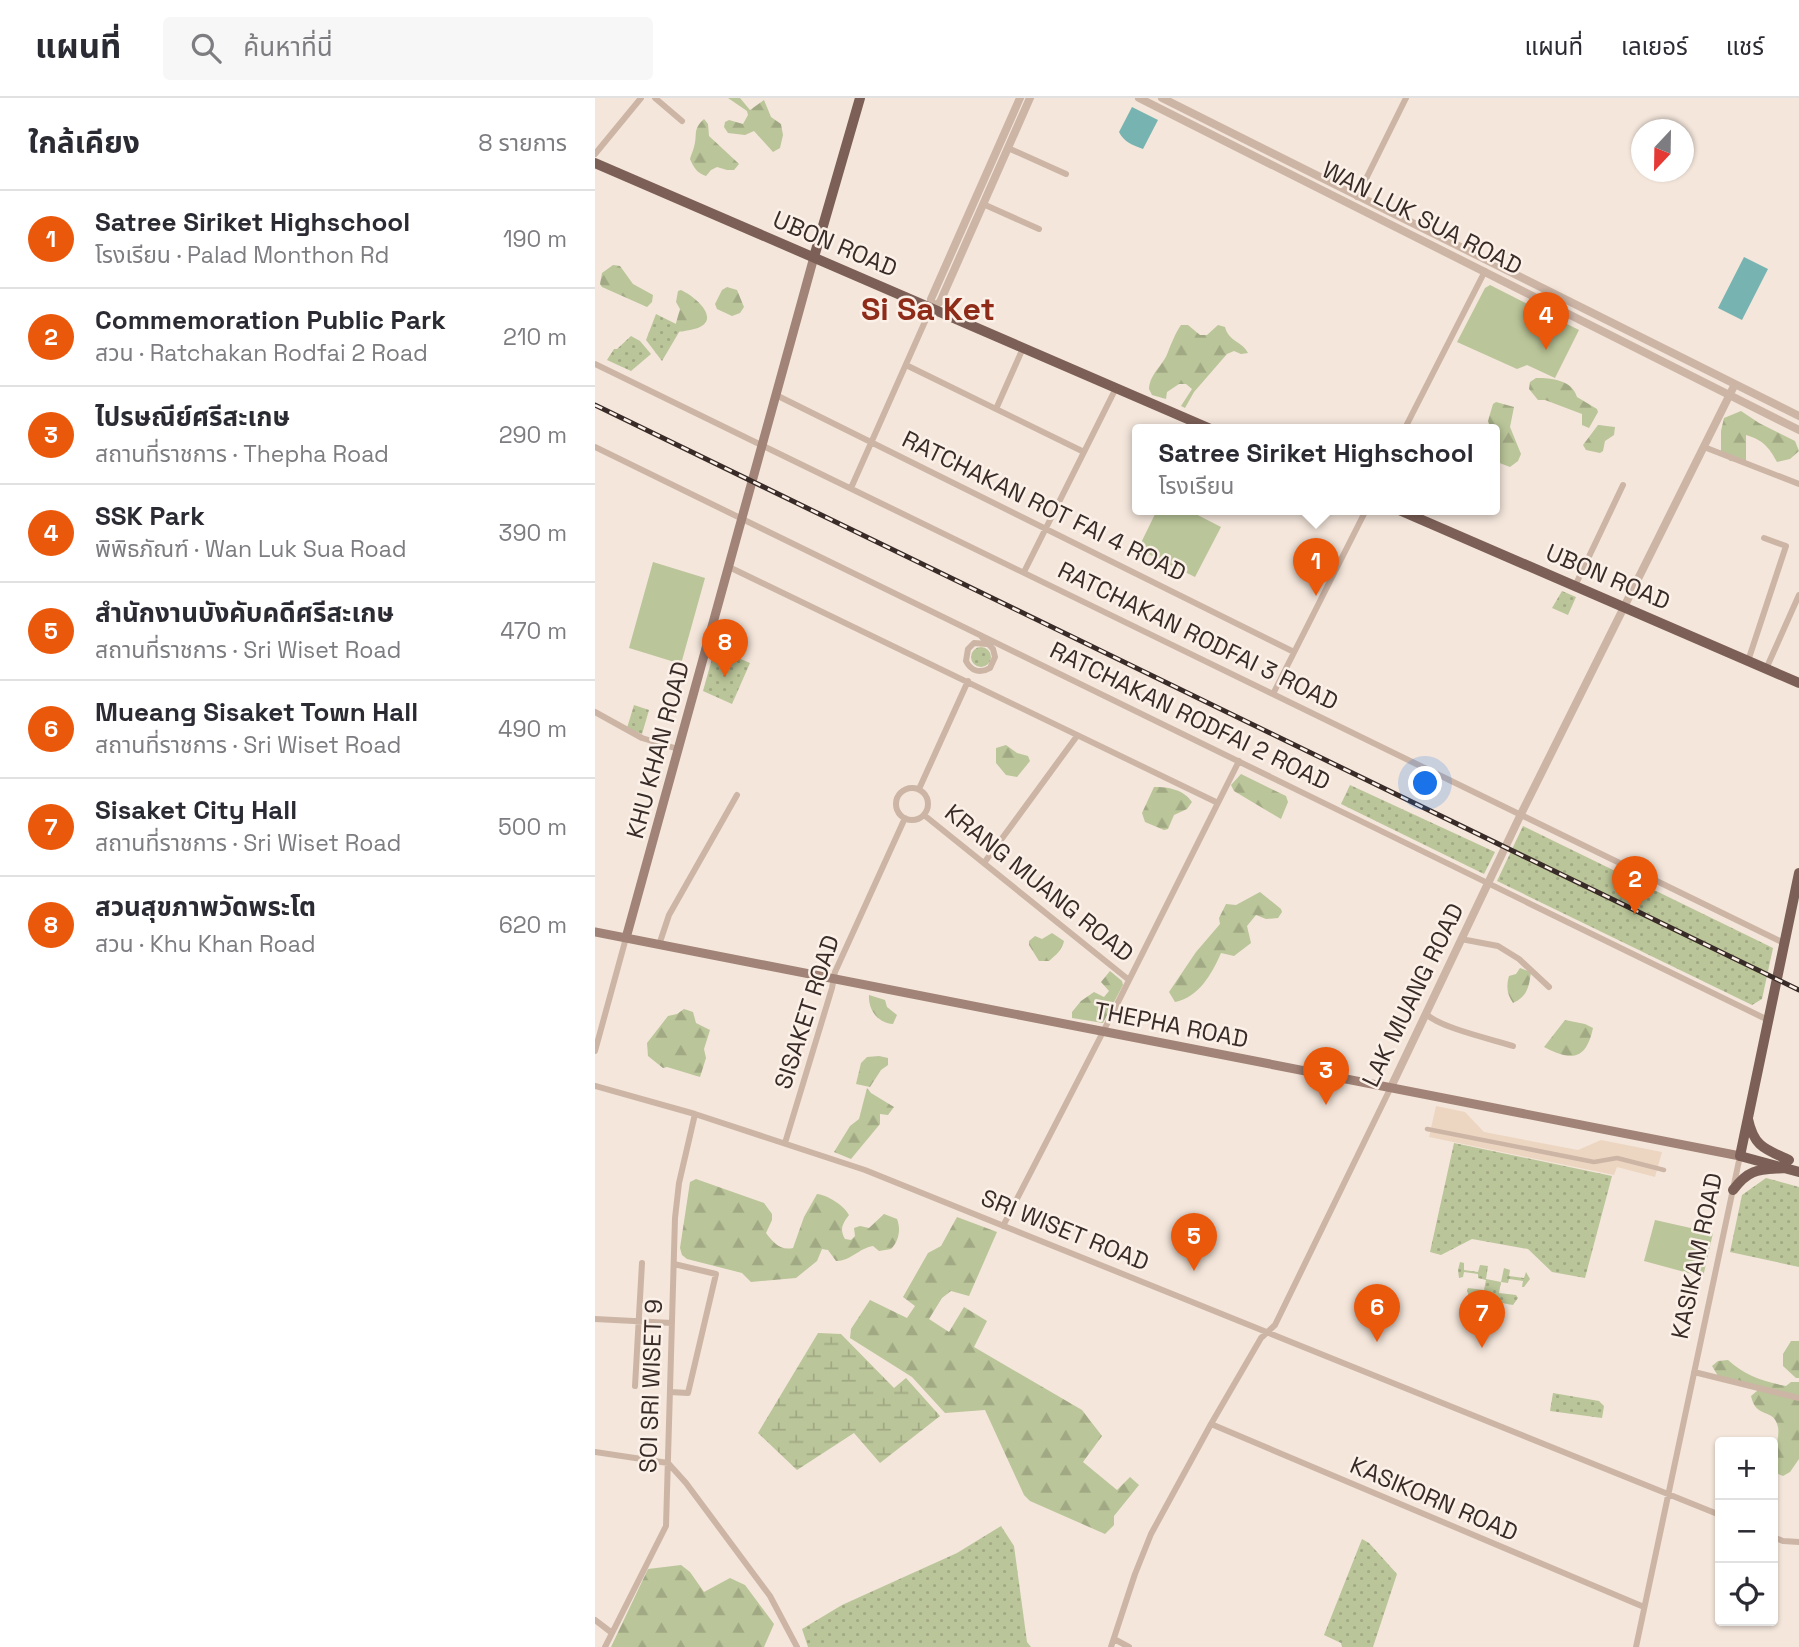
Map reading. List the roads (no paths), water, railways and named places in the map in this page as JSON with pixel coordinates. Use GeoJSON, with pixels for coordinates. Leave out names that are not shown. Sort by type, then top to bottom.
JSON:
{"type":"FeatureCollection","features":[{"type":"Feature","properties":{"kind":"main road"},"geometry":{"type":"LineString","coordinates":[[814,257],[860,98]]}},
{"type":"Feature","properties":{"kind":"main road","name":"UBON ROAD"},"geometry":{"type":"LineString","coordinates":[[595,163],[1199,424]]}},
{"type":"Feature","properties":{"kind":"main road","name":"KHU KHAN ROAD"},"geometry":{"type":"LineString","coordinates":[[626,938],[814,257]]}},
{"type":"Feature","properties":{"kind":"main road","name":"UBON ROAD"},"geometry":{"type":"LineString","coordinates":[[1411,515],[1799,683]]}},
{"type":"Feature","properties":{"kind":"main road","name":"KASIKAM ROAD"},"geometry":{"type":"LineString","coordinates":[[1740,1156],[1799,873]]}},
{"type":"Feature","properties":{"kind":"main road","name":"THEPHA ROAD"},"geometry":{"type":"LineString","coordinates":[[595,932],[1740,1156]]}},
{"type":"Feature","properties":{"kind":"main road"},"geometry":{"type":"LineString","coordinates":[[1747,1115],[1752,1137],[1758,1144],[1792,1164],[1799,1172]]}},
{"type":"Feature","properties":{"kind":"main road"},"geometry":{"type":"LineString","coordinates":[[1740,1156],[1792,1164]]}},
{"type":"Feature","properties":{"kind":"main road"},"geometry":{"type":"LineString","coordinates":[[1733,1190],[1748,1173],[1792,1164]]}},
{"type":"Feature","properties":{"kind":"street"},"geometry":{"type":"LineString","coordinates":[[595,154],[641,98]]}},
{"type":"Feature","properties":{"kind":"street"},"geometry":{"type":"LineString","coordinates":[[655,98],[682,121]]}},
{"type":"Feature","properties":{"kind":"street"},"geometry":{"type":"LineString","coordinates":[[851,488],[1020,98]]}},
{"type":"Feature","properties":{"kind":"street"},"geometry":{"type":"LineString","coordinates":[[931,308],[940,302],[1030,98]]}},
{"type":"Feature","properties":{"kind":"street","name":"WAN LUK SUA ROAD"},"geometry":{"type":"LineString","coordinates":[[1139,98],[1799,430]]}},
{"type":"Feature","properties":{"kind":"street","name":"WAN LUK SUA ROAD"},"geometry":{"type":"LineString","coordinates":[[1162,98],[1799,416]]}},
{"type":"Feature","properties":{"kind":"street"},"geometry":{"type":"LineString","coordinates":[[1352,206],[1406,98]]}},
{"type":"Feature","properties":{"kind":"street"},"geometry":{"type":"LineString","coordinates":[[1202,129],[1207,120]]}},
{"type":"Feature","properties":{"kind":"street"},"geometry":{"type":"LineString","coordinates":[[1008,148],[1066,174]]}},
{"type":"Feature","properties":{"kind":"street"},"geometry":{"type":"LineString","coordinates":[[983,204],[1039,229]]}},
{"type":"Feature","properties":{"kind":"street"},"geometry":{"type":"LineString","coordinates":[[1407,424],[1485,271]]}},
{"type":"Feature","properties":{"kind":"street"},"geometry":{"type":"LineString","coordinates":[[1513,285],[1518,276]]}},
{"type":"Feature","properties":{"kind":"street"},"geometry":{"type":"LineString","coordinates":[[1542,300],[1547,291]]}},
{"type":"Feature","properties":{"kind":"street"},"geometry":{"type":"LineString","coordinates":[[996,409],[1023,348]]}},
{"type":"Feature","properties":{"kind":"street","name":"RATCHAKAN RODFAI 3 ROAD"},"geometry":{"type":"LineString","coordinates":[[595,364],[1784,943]]}},
{"type":"Feature","properties":{"kind":"street"},"geometry":{"type":"LineString","coordinates":[[906,365],[1084,452]]}},
{"type":"Feature","properties":{"kind":"street","name":"LAK MUANG ROAD"},"geometry":{"type":"LineString","coordinates":[[1113,1643],[1151,1534],[1210,1424],[1261,1338],[1275,1325],[1521,814],[1735,384]]}},
{"type":"Feature","properties":{"kind":"street"},"geometry":{"type":"LineString","coordinates":[[1024,572],[1116,388]]}},
{"type":"Feature","properties":{"kind":"street","name":"RATCHAKAN ROT FAI 4 ROAD"},"geometry":{"type":"LineString","coordinates":[[776,395],[1294,652]]}},
{"type":"Feature","properties":{"kind":"street"},"geometry":{"type":"LineString","coordinates":[[595,447],[978,633],[988,641],[995,657],[992,665],[982,671],[974,670],[968,665],[966,657],[971,646],[988,641]]}},
{"type":"Feature","properties":{"kind":"street"},"geometry":{"type":"LineString","coordinates":[[1704,447],[1799,484]]}},
{"type":"Feature","properties":{"kind":"street"},"geometry":{"type":"LineString","coordinates":[[1575,586],[1623,485]]}},
{"type":"Feature","properties":{"kind":"street"},"geometry":{"type":"LineString","coordinates":[[1273,694],[1363,515]]}},
{"type":"Feature","properties":{"kind":"street"},"geometry":{"type":"LineString","coordinates":[[1748,661],[1786,546],[1764,538]]}},
{"type":"Feature","properties":{"kind":"street"},"geometry":{"type":"LineString","coordinates":[[729,567],[1218,803]]}},
{"type":"Feature","properties":{"kind":"street"},"geometry":{"type":"LineString","coordinates":[[1766,669],[1799,595]]}},
{"type":"Feature","properties":{"kind":"street","name":"RATCHAKAN RODFAI 2 ROAD"},"geometry":{"type":"LineString","coordinates":[[988,641],[1011,649],[1768,1020]]}},
{"type":"Feature","properties":{"kind":"street"},"geometry":{"type":"LineString","coordinates":[[995,657],[1011,649]]}},
{"type":"Feature","properties":{"kind":"street"},"geometry":{"type":"LineString","coordinates":[[953,673],[968,665]]}},
{"type":"Feature","properties":{"kind":"street"},"geometry":{"type":"LineString","coordinates":[[982,671],[983,688]]}},
{"type":"Feature","properties":{"kind":"street"},"geometry":{"type":"LineString","coordinates":[[919,789],[968,681]]}},
{"type":"Feature","properties":{"kind":"street"},"geometry":{"type":"LineString","coordinates":[[595,712],[642,738],[678,749]]}},
{"type":"Feature","properties":{"kind":"street"},"geometry":{"type":"LineString","coordinates":[[984,863],[1077,736]]}},
{"type":"Feature","properties":{"kind":"street"},"geometry":{"type":"LineString","coordinates":[[1003,1226],[1238,761]]}},
{"type":"Feature","properties":{"kind":"street"},"geometry":{"type":"LineString","coordinates":[[904,789],[919,789],[928,801],[924,815],[915,820],[905,818],[899,813],[896,799],[904,789]]}},
{"type":"Feature","properties":{"kind":"street"},"geometry":{"type":"LineString","coordinates":[[659,945],[669,915],[737,795]]}},
{"type":"Feature","properties":{"kind":"street","name":"KRANG MUANG ROAD"},"geometry":{"type":"LineString","coordinates":[[924,815],[1129,981]]}},
{"type":"Feature","properties":{"kind":"street","name":"SISAKET ROAD"},"geometry":{"type":"LineString","coordinates":[[785,1143],[833,979],[905,818]]}},
{"type":"Feature","properties":{"kind":"street","name":"KHU KHAN ROAD"},"geometry":{"type":"LineString","coordinates":[[595,1051],[626,938]]}},
{"type":"Feature","properties":{"kind":"street"},"geometry":{"type":"LineString","coordinates":[[1461,939],[1498,946],[1519,959],[1549,987]]}},
{"type":"Feature","properties":{"kind":"street"},"geometry":{"type":"LineString","coordinates":[[1426,1014],[1453,1027],[1513,1046]]}},
{"type":"Feature","properties":{"kind":"street","name":"SRI WISET ROAD"},"geometry":{"type":"LineString","coordinates":[[595,1087],[695,1114],[865,1171],[1715,1513]]}},
{"type":"Feature","properties":{"kind":"street","name":"SOI SRI WISET 9"},"geometry":{"type":"LineString","coordinates":[[605,1647],[666,1526],[675,1218],[679,1183],[695,1114]]}},
{"type":"Feature","properties":{"kind":"street"},"geometry":{"type":"LineString","coordinates":[[1427,1129],[1594,1162],[1617,1158],[1664,1170]]}},
{"type":"Feature","properties":{"kind":"street","name":"KASIKAM ROAD"},"geometry":{"type":"LineString","coordinates":[[1636,1647],[1740,1156]]}},
{"type":"Feature","properties":{"kind":"street"},"geometry":{"type":"LineString","coordinates":[[635,1386],[642,1263]]}},
{"type":"Feature","properties":{"kind":"street"},"geometry":{"type":"LineString","coordinates":[[670,1392],[688,1393],[716,1274],[674,1264]]}},
{"type":"Feature","properties":{"kind":"street"},"geometry":{"type":"LineString","coordinates":[[595,1319],[672,1323]]}},
{"type":"Feature","properties":{"kind":"street"},"geometry":{"type":"LineString","coordinates":[[1694,1372],[1799,1398]]}},
{"type":"Feature","properties":{"kind":"street","name":"KASIKORN ROAD"},"geometry":{"type":"LineString","coordinates":[[1210,1424],[1644,1607]]}},
{"type":"Feature","properties":{"kind":"street"},"geometry":{"type":"LineString","coordinates":[[595,1452],[668,1463],[686,1483],[770,1596],[797,1647]]}},
{"type":"Feature","properties":{"kind":"street"},"geometry":{"type":"LineString","coordinates":[[1778,1538],[1799,1542]]}},
{"type":"Feature","properties":{"kind":"street"},"geometry":{"type":"LineString","coordinates":[[595,1620],[612,1633]]}},
{"type":"Feature","properties":{"kind":"street"},"geometry":{"type":"LineString","coordinates":[[1113,1643],[1129,1647]]}},
{"type":"Feature","properties":{"kind":"water"},"geometry":{"type":"Polygon","coordinates":[[[1132,107],[1158,120],[1143,149],[1129,143],[1119,132],[1132,107]]]}},
{"type":"Feature","properties":{"kind":"water"},"geometry":{"type":"Polygon","coordinates":[[[1744,257],[1768,269],[1742,320],[1718,308],[1744,257]]]}},
{"type":"Feature","properties":{"kind":"railway"},"geometry":{"type":"LineString","coordinates":[[595,405],[1799,990]]}},
{"type":"Feature","properties":{"kind":"place","name":"SSK Park"},"geometry":{"type":"Point","coordinates":[1546,350]}},
{"type":"Feature","properties":{"kind":"place","name":"Satree Siriket Highschool"},"geometry":{"type":"Point","coordinates":[1316,596]}},
{"type":"Feature","properties":{"kind":"place","name":"สวนสุขภาพวัดพระโต"},"geometry":{"type":"Point","coordinates":[725,677]}},
{"type":"Feature","properties":{"kind":"place","name":"Commemoration Public Park"},"geometry":{"type":"Point","coordinates":[1635,914]}},
{"type":"Feature","properties":{"kind":"place","name":"ไปรษณีย์ศรีสะเกษ"},"geometry":{"type":"Point","coordinates":[1326,1105]}},
{"type":"Feature","properties":{"kind":"place","name":"สำนักงานบังคับคดีศรีสะเกษ"},"geometry":{"type":"Point","coordinates":[1194,1271]}},
{"type":"Feature","properties":{"kind":"place","name":"Mueang Sisaket Town Hall"},"geometry":{"type":"Point","coordinates":[1377,1342]}},
{"type":"Feature","properties":{"kind":"place","name":"Sisaket City Hall"},"geometry":{"type":"Point","coordinates":[1482,1348]}},
{"type":"Feature","properties":{"kind":"district","name":"Si Sa Ket"},"geometry":{"type":"Point","coordinates":[928,309]}}]}
